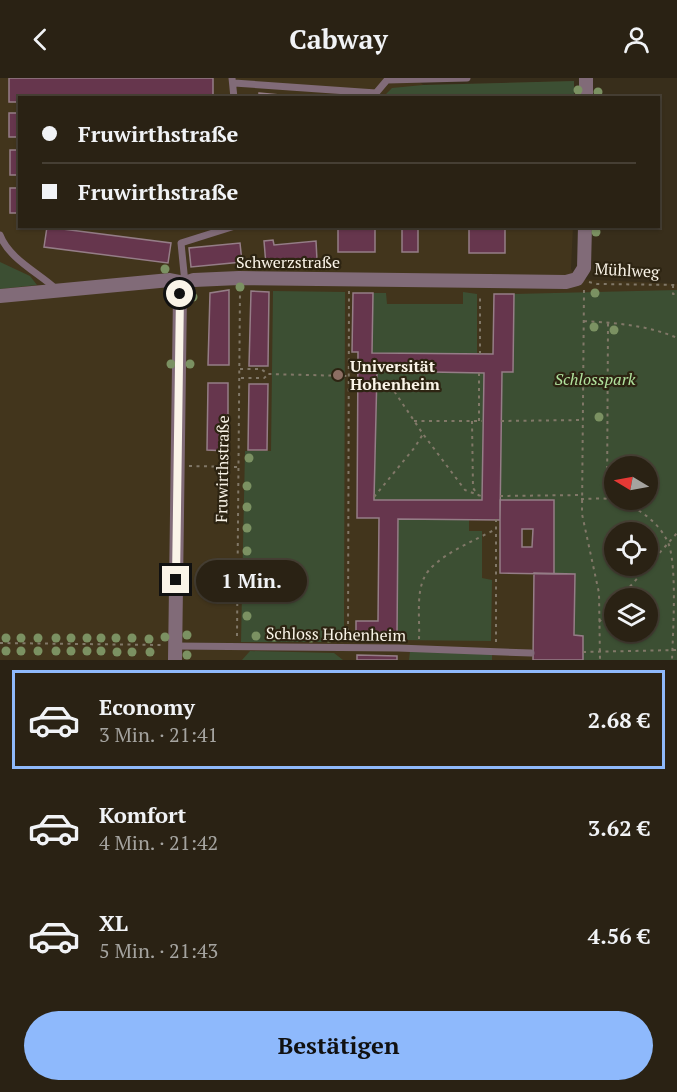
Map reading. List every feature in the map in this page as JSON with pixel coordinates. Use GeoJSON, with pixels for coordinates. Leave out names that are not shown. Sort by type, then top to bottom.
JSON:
{"type":"FeatureCollection","features":[{"type":"Feature","properties":{"kind":"street"},"geometry":{"type":"LineString","coordinates":[[586,78],[586,96]]}},
{"type":"Feature","properties":{"kind":"street"},"geometry":{"type":"LineString","coordinates":[[580,280],[584,268],[585,228]]}},
{"type":"Feature","properties":{"kind":"street","name":"Schwerzstraße"},"geometry":{"type":"LineString","coordinates":[[0,296],[170,280],[185,283],[194,280],[239,278],[480,282],[580,280]]}},
{"type":"Feature","properties":{"kind":"street"},"geometry":{"type":"LineString","coordinates":[[175,660],[180,294],[185,283]]}},
{"type":"Feature","properties":{"kind":"lane"},"geometry":{"type":"LineString","coordinates":[[234,96],[233,81],[376,93],[387,80],[467,78]]}},
{"type":"Feature","properties":{"kind":"lane"},"geometry":{"type":"LineString","coordinates":[[185,283],[181,243],[229,228]]}},
{"type":"Feature","properties":{"kind":"lane"},"geometry":{"type":"LineString","coordinates":[[0,236],[24,264],[56,289]]}},
{"type":"Feature","properties":{"kind":"lane","name":"Schloss Hohenheim"},"geometry":{"type":"LineString","coordinates":[[175,646],[531,652]]}},
{"type":"Feature","properties":{"kind":"path","name":"Fruwirthstraße"},"geometry":{"type":"LineString","coordinates":[[237,646],[239,278]]}},
{"type":"Feature","properties":{"kind":"path"},"geometry":{"type":"LineString","coordinates":[[348,648],[349,279]]}},
{"type":"Feature","properties":{"kind":"path","name":"Mühlweg"},"geometry":{"type":"LineString","coordinates":[[580,280],[597,284],[675,285]]}},
{"type":"Feature","properties":{"kind":"path"},"geometry":{"type":"LineString","coordinates":[[580,280],[584,321],[581,497],[582,514],[599,594],[600,660]]}},
{"type":"Feature","properties":{"kind":"path"},"geometry":{"type":"LineString","coordinates":[[480,282],[480,354]]}},
{"type":"Feature","properties":{"kind":"path"},"geometry":{"type":"LineString","coordinates":[[675,285],[673,294],[677,294]]}},
{"type":"Feature","properties":{"kind":"path"},"geometry":{"type":"LineString","coordinates":[[584,321],[656,331],[677,338]]}},
{"type":"Feature","properties":{"kind":"path"},"geometry":{"type":"LineString","coordinates":[[607,456],[608,323]]}},
{"type":"Feature","properties":{"kind":"path"},"geometry":{"type":"LineString","coordinates":[[240,369],[261,369],[269,374],[350,376]]}},
{"type":"Feature","properties":{"kind":"path"},"geometry":{"type":"LineString","coordinates":[[414,421],[480,421],[479,373]]}},
{"type":"Feature","properties":{"kind":"path"},"geometry":{"type":"LineString","coordinates":[[240,378],[264,378],[269,374]]}},
{"type":"Feature","properties":{"kind":"path"},"geometry":{"type":"LineString","coordinates":[[350,380],[358,380]]}},
{"type":"Feature","properties":{"kind":"path"},"geometry":{"type":"LineString","coordinates":[[377,381],[388,382],[465,490],[480,496],[473,488],[472,421]]}},
{"type":"Feature","properties":{"kind":"path"},"geometry":{"type":"LineString","coordinates":[[501,421],[582,420]]}},
{"type":"Feature","properties":{"kind":"path"},"geometry":{"type":"LineString","coordinates":[[374,497],[423,434]]}},
{"type":"Feature","properties":{"kind":"path"},"geometry":{"type":"LineString","coordinates":[[178,466],[239,467]]}},
{"type":"Feature","properties":{"kind":"path"},"geometry":{"type":"LineString","coordinates":[[500,496],[604,499]]}},
{"type":"Feature","properties":{"kind":"path"},"geometry":{"type":"LineString","coordinates":[[637,510],[663,533],[668,544],[673,572],[672,660]]}},
{"type":"Feature","properties":{"kind":"path"},"geometry":{"type":"LineString","coordinates":[[495,652],[496,519]]}},
{"type":"Feature","properties":{"kind":"path"},"geometry":{"type":"LineString","coordinates":[[419,649],[421,590],[428,571],[437,562],[496,529]]}},
{"type":"Feature","properties":{"kind":"path"},"geometry":{"type":"LineString","coordinates":[[629,588],[677,533]]}},
{"type":"Feature","properties":{"kind":"path"},"geometry":{"type":"LineString","coordinates":[[599,622],[604,616]]}},
{"type":"Feature","properties":{"kind":"path"},"geometry":{"type":"LineString","coordinates":[[0,643],[175,646]]}},
{"type":"Feature","properties":{"kind":"path"},"geometry":{"type":"LineString","coordinates":[[583,652],[677,650]]}},
{"type":"Feature","properties":{"kind":"shaded area","name":"Universität Hohenheim"},"geometry":{"type":"Polygon","coordinates":[[[0,78],[416,78],[423,85],[574,81],[574,96],[18,96],[18,228],[573,228],[571,269],[577,279],[677,284],[677,660],[0,660],[0,78]]]}},
{"type":"Feature","properties":{"kind":"green space"},"geometry":{"type":"Polygon","coordinates":[[[574,81],[574,96],[384,96],[392,88],[423,85],[574,81]]]}},
{"type":"Feature","properties":{"kind":"green space"},"geometry":{"type":"Polygon","coordinates":[[[0,262],[30,276],[37,285],[0,289],[0,262]]]}},
{"type":"Feature","properties":{"kind":"green space","name":"Schlosspark"},"geometry":{"type":"Polygon","coordinates":[[[677,290],[677,660],[583,660],[583,636],[574,635],[575,574],[554,574],[554,501],[500,500],[502,372],[513,372],[514,294],[677,290]]]}},
{"type":"Feature","properties":{"kind":"green space"},"geometry":{"type":"Polygon","coordinates":[[[273,291],[345,292],[344,633],[333,642],[241,642],[245,451],[271,451],[273,291]]]}},
{"type":"Feature","properties":{"kind":"green space"},"geometry":{"type":"Polygon","coordinates":[[[463,292],[477,294],[477,354],[372,353],[373,293],[386,293],[387,304],[463,304],[463,292]]]}},
{"type":"Feature","properties":{"kind":"green space"},"geometry":{"type":"Polygon","coordinates":[[[377,371],[484,373],[482,500],[374,500],[377,371]]]}},
{"type":"Feature","properties":{"kind":"green space"},"geometry":{"type":"Polygon","coordinates":[[[398,519],[469,520],[469,531],[482,531],[482,578],[492,580],[491,641],[397,640],[398,519]]]}},
{"type":"Feature","properties":{"kind":"green space"},"geometry":{"type":"Polygon","coordinates":[[[250,651],[334,653],[343,660],[242,660],[250,651]]]}},
{"type":"Feature","properties":{"kind":"green space"},"geometry":{"type":"Polygon","coordinates":[[[410,651],[492,653],[492,660],[409,660],[410,651]]]}},
{"type":"Feature","properties":{"kind":"building"},"geometry":{"type":"Polygon","coordinates":[[[9,78],[213,78],[213,96],[18,96],[18,102],[9,102],[9,78]]]}},
{"type":"Feature","properties":{"kind":"building"},"geometry":{"type":"Polygon","coordinates":[[[259,93],[291,96],[259,96],[259,93]]]}},
{"type":"Feature","properties":{"kind":"building"},"geometry":{"type":"Polygon","coordinates":[[[9,113],[18,113],[18,137],[9,137],[9,113]]]}},
{"type":"Feature","properties":{"kind":"building"},"geometry":{"type":"Polygon","coordinates":[[[10,150],[18,150],[18,175],[10,175],[10,150]]]}},
{"type":"Feature","properties":{"kind":"building"},"geometry":{"type":"Polygon","coordinates":[[[10,188],[18,188],[18,213],[10,213],[10,188]]]}},
{"type":"Feature","properties":{"kind":"building"},"geometry":{"type":"Polygon","coordinates":[[[47,228],[171,243],[168,263],[44,247],[47,228]]]}},
{"type":"Feature","properties":{"kind":"building"},"geometry":{"type":"Polygon","coordinates":[[[338,228],[375,228],[375,252],[338,252],[338,228]]]}},
{"type":"Feature","properties":{"kind":"building"},"geometry":{"type":"Polygon","coordinates":[[[402,228],[418,228],[418,252],[402,252],[402,228]]]}},
{"type":"Feature","properties":{"kind":"building"},"geometry":{"type":"Polygon","coordinates":[[[469,228],[505,228],[505,253],[469,253],[469,228]]]}},
{"type":"Feature","properties":{"kind":"building"},"geometry":{"type":"Polygon","coordinates":[[[273,240],[274,245],[316,241],[317,260],[266,265],[264,241],[273,240]]]}},
{"type":"Feature","properties":{"kind":"building"},"geometry":{"type":"Polygon","coordinates":[[[240,243],[242,262],[191,267],[189,248],[240,243]]]}},
{"type":"Feature","properties":{"kind":"building"},"geometry":{"type":"Polygon","coordinates":[[[229,290],[229,365],[208,365],[210,293],[229,290]]]}},
{"type":"Feature","properties":{"kind":"building"},"geometry":{"type":"Polygon","coordinates":[[[251,291],[269,292],[268,366],[249,366],[251,291]]]}},
{"type":"Feature","properties":{"kind":"building"},"geometry":{"type":"Polygon","coordinates":[[[353,293],[373,293],[372,353],[493,354],[494,294],[514,294],[513,372],[502,372],[500,520],[398,519],[397,638],[356,638],[356,621],[378,621],[379,518],[357,518],[358,352],[352,352],[353,293]],[[377,371],[374,500],[482,500],[484,373],[377,371]]]}},
{"type":"Feature","properties":{"kind":"building"},"geometry":{"type":"Polygon","coordinates":[[[208,383],[228,383],[228,451],[207,450],[208,383]]]}},
{"type":"Feature","properties":{"kind":"building"},"geometry":{"type":"Polygon","coordinates":[[[249,384],[268,384],[267,450],[248,450],[249,384]]]}},
{"type":"Feature","properties":{"kind":"building"},"geometry":{"type":"Polygon","coordinates":[[[500,500],[554,500],[554,574],[500,573],[500,500]],[[522,529],[522,547],[532,547],[533,529],[522,529]]]}},
{"type":"Feature","properties":{"kind":"building"},"geometry":{"type":"Polygon","coordinates":[[[534,573],[575,574],[574,635],[583,636],[583,660],[533,660],[534,573]]]}},
{"type":"Feature","properties":{"kind":"building"},"geometry":{"type":"Polygon","coordinates":[[[357,655],[397,656],[397,660],[357,660],[357,655]]]}},
{"type":"Feature","properties":{"kind":"place","name":"Universität Hohenheim"},"geometry":{"type":"Point","coordinates":[338,375]}},
{"type":"Feature","properties":{"kind":"route"},"geometry":{"type":"LineString","coordinates":[[176,580],[180,294]]}}]}
